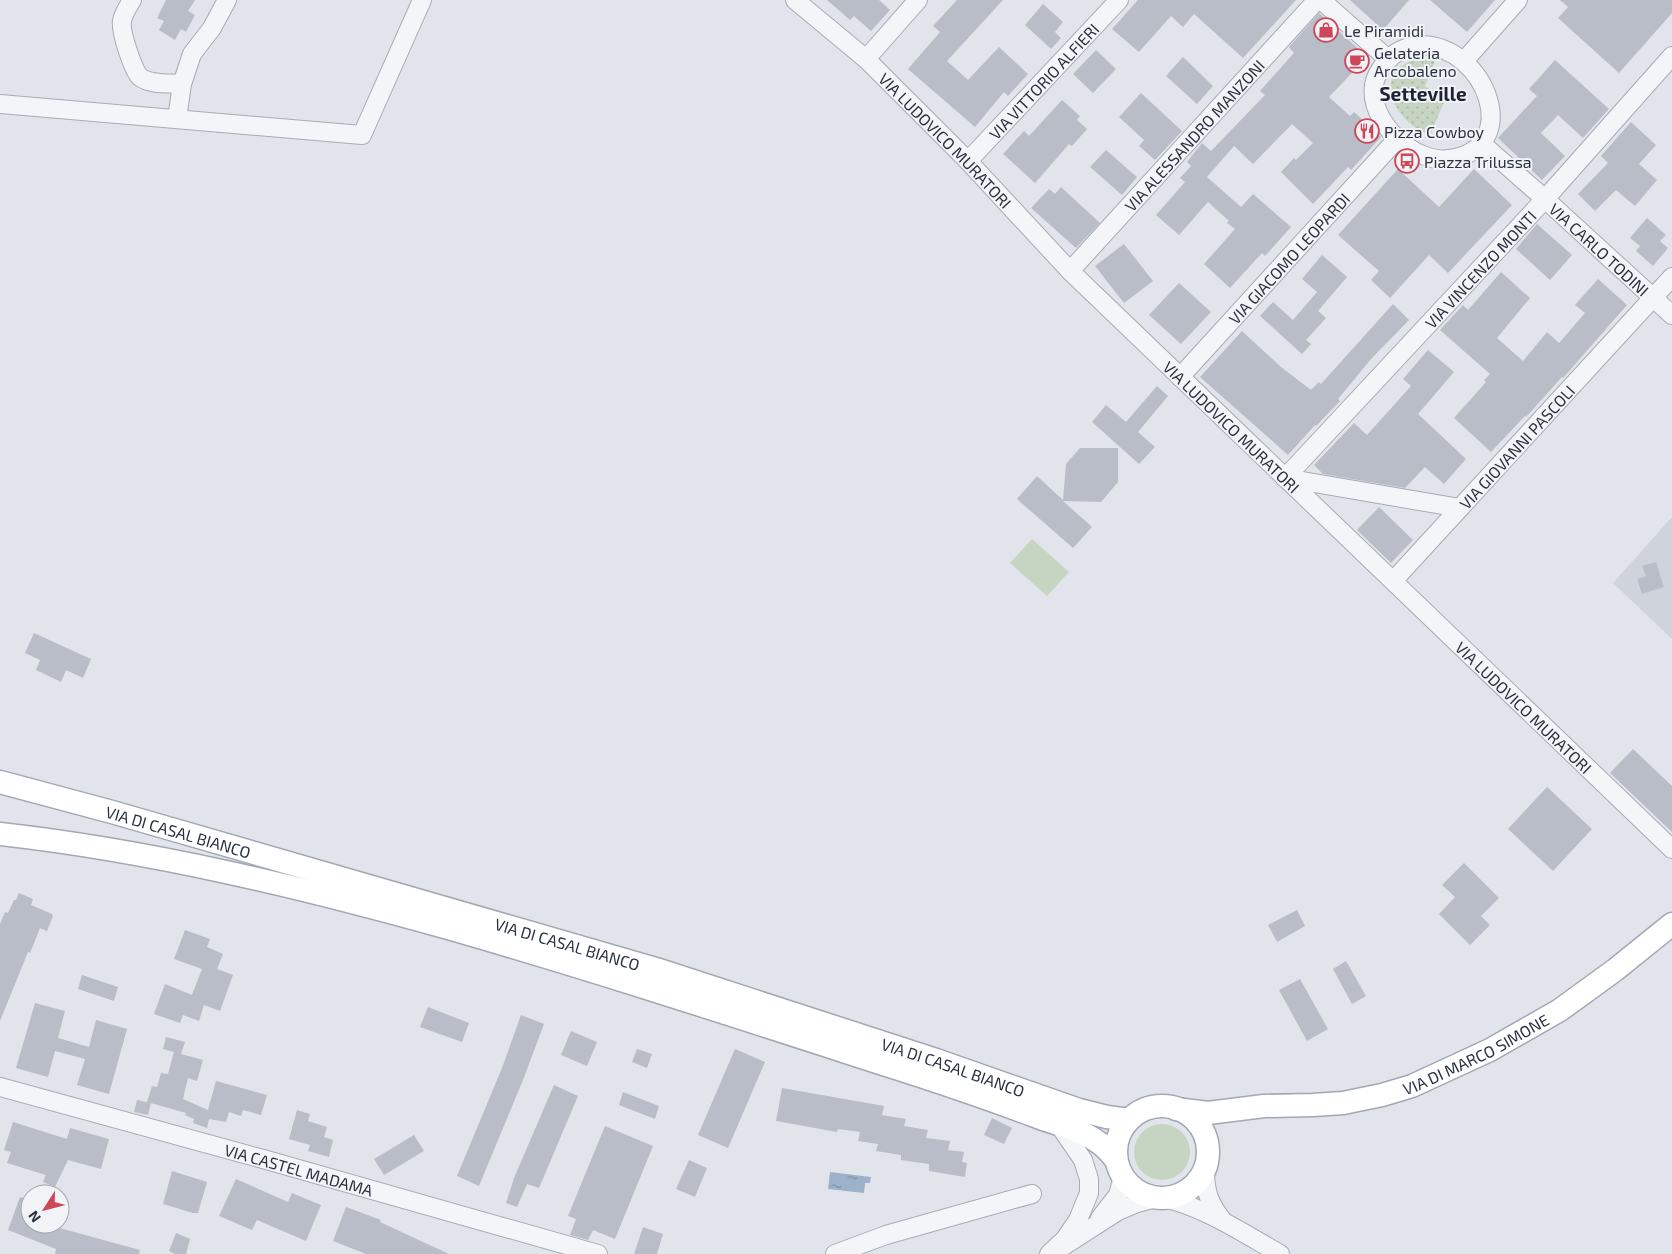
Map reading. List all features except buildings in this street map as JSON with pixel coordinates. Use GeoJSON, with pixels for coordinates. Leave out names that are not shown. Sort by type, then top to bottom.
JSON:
{"type":"FeatureCollection","features":[{"type":"Feature","properties":{"kind":"main road","name":"VIA DI CASAL BIANCO"},"geometry":{"type":"LineString","coordinates":[[0,782],[112,812],[656,969],[936,1060],[1079,1110],[1101,1116],[1129,1120]]}},
{"type":"Feature","properties":{"kind":"main road","name":"VIA DI CASAL BIANCO"},"geometry":{"type":"LineString","coordinates":[[0,834],[164,859],[235,874],[363,904],[526,951],[715,1009],[957,1088],[1083,1133],[1095,1140],[1120,1168]]}},
{"type":"Feature","properties":{"kind":"main road","name":"VIA DI MARCO SIMONE"},"geometry":{"type":"LineString","coordinates":[[1207,1145],[1210,1134],[1216,1126],[1235,1114],[1250,1109],[1264,1106],[1314,1105],[1366,1099],[1432,1078],[1507,1041],[1560,1010],[1602,980],[1672,924]]}},
{"type":"Feature","properties":{"kind":"main road"},"geometry":{"type":"LineString","coordinates":[[1163,1106],[1176,1109],[1187,1114],[1196,1122],[1204,1134],[1207,1145],[1205,1169],[1198,1181],[1188,1190],[1177,1196],[1160,1198],[1145,1195],[1132,1188],[1120,1168],[1116,1148],[1120,1133],[1129,1120],[1139,1112],[1163,1106]]}},
{"type":"Feature","properties":{"kind":"main road","name":"VIA DI MARCO SIMONE"},"geometry":{"type":"LineString","coordinates":[[1176,1109],[1208,1113],[1250,1109]]}},
{"type":"Feature","properties":{"kind":"street"},"geometry":{"type":"LineString","coordinates":[[132,0],[124,14],[122,29],[133,65],[140,76],[149,81],[182,84]]}},
{"type":"Feature","properties":{"kind":"street"},"geometry":{"type":"LineString","coordinates":[[177,119],[182,84],[192,54],[212,28],[228,0]]}},
{"type":"Feature","properties":{"kind":"street"},"geometry":{"type":"LineString","coordinates":[[0,104],[362,135],[422,0]]}},
{"type":"Feature","properties":{"kind":"street","name":"VIA LUDOVICO MURATORI"},"geometry":{"type":"LineString","coordinates":[[795,0],[866,59],[968,162],[1070,271],[1672,849]]}},
{"type":"Feature","properties":{"kind":"street"},"geometry":{"type":"LineString","coordinates":[[866,59],[918,0]]}},
{"type":"Feature","properties":{"kind":"street","name":"VIA VITTORIO ALFIERI"},"geometry":{"type":"LineString","coordinates":[[968,162],[1118,0]]}},
{"type":"Feature","properties":{"kind":"street","name":"VIA ALESSANDRO MANZONI"},"geometry":{"type":"LineString","coordinates":[[1070,271],[1317,0]]}},
{"type":"Feature","properties":{"kind":"street"},"geometry":{"type":"LineString","coordinates":[[1321,0],[1388,59]]}},
{"type":"Feature","properties":{"kind":"street"},"geometry":{"type":"LineString","coordinates":[[1464,61],[1518,0]]}},
{"type":"Feature","properties":{"kind":"street"},"geometry":{"type":"LineString","coordinates":[[1422,45],[1443,48],[1464,61],[1480,81],[1490,102],[1490,124],[1487,134],[1481,143],[1462,155],[1440,159],[1420,154],[1398,138],[1381,118],[1373,91],[1376,77],[1388,59],[1402,50],[1422,45]]}},
{"type":"Feature","properties":{"kind":"street","name":"VIA VINCENZO MONTI"},"geometry":{"type":"LineString","coordinates":[[1285,478],[1545,199],[1672,56]]}},
{"type":"Feature","properties":{"kind":"street","name":"VIA GIACOMO LEOPARDI"},"geometry":{"type":"LineString","coordinates":[[1180,377],[1398,138]]}},
{"type":"Feature","properties":{"kind":"street","name":"VIA CARLO TODINI"},"geometry":{"type":"LineString","coordinates":[[1481,143],[1672,315]]}},
{"type":"Feature","properties":{"kind":"street","name":"VIA GIOVANNI PASCOLI"},"geometry":{"type":"LineString","coordinates":[[1285,478],[1460,508],[1672,277]]}},
{"type":"Feature","properties":{"kind":"street"},"geometry":{"type":"LineString","coordinates":[[1393,581],[1460,508]]}},
{"type":"Feature","properties":{"kind":"street","name":"VIA CASTEL MADAMA"},"geometry":{"type":"LineString","coordinates":[[0,1087],[598,1254]]}},
{"type":"Feature","properties":{"kind":"street"},"geometry":{"type":"LineString","coordinates":[[1050,1254],[1066,1239],[1078,1220],[1089,1193],[1083,1160],[1059,1125]]}},
{"type":"Feature","properties":{"kind":"street"},"geometry":{"type":"LineString","coordinates":[[1089,1231],[1118,1195],[1120,1168]]}},
{"type":"Feature","properties":{"kind":"street"},"geometry":{"type":"LineString","coordinates":[[1205,1169],[1205,1188],[1208,1199],[1224,1222]]}},
{"type":"Feature","properties":{"kind":"street"},"geometry":{"type":"LineString","coordinates":[[835,1254],[886,1235],[1032,1194]]}},
{"type":"Feature","properties":{"kind":"street"},"geometry":{"type":"LineString","coordinates":[[1050,1254],[1118,1211],[1136,1203],[1160,1198],[1187,1205],[1224,1222],[1280,1254]]}},
{"type":"Feature","properties":{"kind":"shaded area"},"geometry":{"type":"Polygon","coordinates":[[[1672,517],[1672,639],[1613,583],[1672,517]]]}},
{"type":"Feature","properties":{"kind":"green space"},"geometry":{"type":"Polygon","coordinates":[[[1420,58],[1435,61],[1425,86],[1444,102],[1430,135],[1406,119],[1397,108],[1392,96],[1391,84],[1395,73],[1404,64],[1420,58]]]}},
{"type":"Feature","properties":{"kind":"green space"},"geometry":{"type":"Polygon","coordinates":[[[1032,539],[1069,572],[1047,596],[1010,563],[1032,539]]]}},
{"type":"Feature","properties":{"kind":"green space"},"geometry":{"type":"Polygon","coordinates":[[[1162,1124],[1173,1126],[1182,1132],[1188,1141],[1190,1152],[1188,1163],[1182,1172],[1173,1178],[1162,1180],[1151,1178],[1142,1172],[1136,1163],[1134,1152],[1136,1141],[1142,1132],[1151,1126],[1162,1124]]]}},
{"type":"Feature","properties":{"kind":"water"},"geometry":{"type":"Polygon","coordinates":[[[830,1172],[871,1177],[870,1183],[865,1183],[864,1193],[828,1189],[830,1172]]]}},
{"type":"Feature","properties":{"kind":"place","name":"Le Piramidi"},"geometry":{"type":"Point","coordinates":[1326,30]}},
{"type":"Feature","properties":{"kind":"place","name":"Gelateria Arcobaleno"},"geometry":{"type":"Point","coordinates":[1357,61]}},
{"type":"Feature","properties":{"kind":"place","name":"Pizza Cowboy"},"geometry":{"type":"Point","coordinates":[1367,131]}},
{"type":"Feature","properties":{"kind":"place","name":"Piazza Trilussa"},"geometry":{"type":"Point","coordinates":[1407,161]}},
{"type":"Feature","properties":{"kind":"district","name":"Setteville"},"geometry":{"type":"Point","coordinates":[1423,93]}}]}
